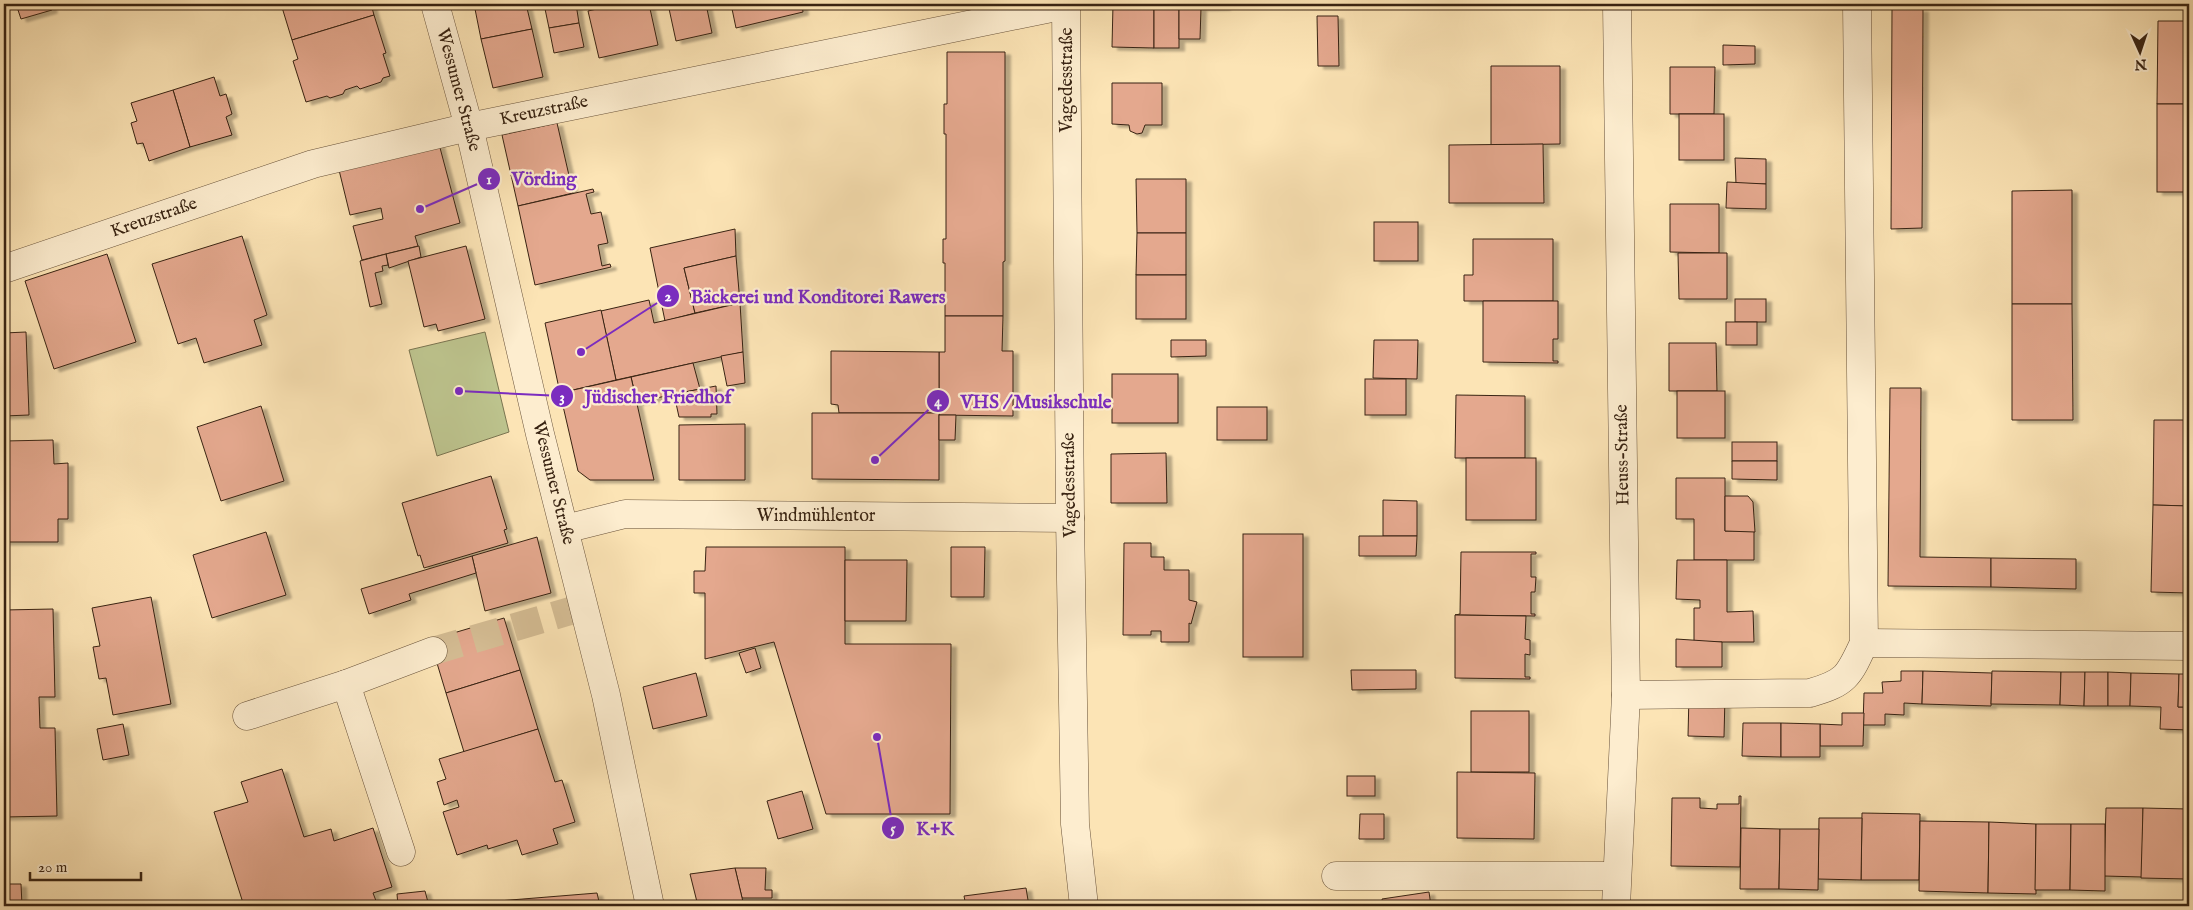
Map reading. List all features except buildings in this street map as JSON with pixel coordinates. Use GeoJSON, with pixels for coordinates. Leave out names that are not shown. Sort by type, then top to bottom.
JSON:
{"type":"FeatureCollection","features":[{"type":"Feature","properties":{"kind":"street","name":"Wessumer Straße"},"geometry":{"type":"LineString","coordinates":[[435,4],[469,127],[526,373],[606,695],[650,906]]}},
{"type":"Feature","properties":{"kind":"street","name":"Kreuzstraße"},"geometry":{"type":"LineString","coordinates":[[4,269],[313,164],[469,127],[1066,4]]}},
{"type":"Feature","properties":{"kind":"street","name":"Vagedesstraße"},"geometry":{"type":"LineString","coordinates":[[1066,4],[1070,518],[1075,824],[1084,906]]}},
{"type":"Feature","properties":{"kind":"street","name":"Heuss-Straße"},"geometry":{"type":"LineString","coordinates":[[1616,906],[1626,695],[1617,4]]}},
{"type":"Feature","properties":{"kind":"street"},"geometry":{"type":"LineString","coordinates":[[1626,695],[1810,693],[1833,686],[1852,670],[1864,643],[1857,4]]}},
{"type":"Feature","properties":{"kind":"street","name":"Windmühlentor"},"geometry":{"type":"LineString","coordinates":[[564,529],[624,514],[1070,518]]}},
{"type":"Feature","properties":{"kind":"street"},"geometry":{"type":"LineString","coordinates":[[1864,643],[2189,646]]}},
{"type":"Feature","properties":{"kind":"street"},"geometry":{"type":"LineString","coordinates":[[247,716],[346,684],[433,651]]}},
{"type":"Feature","properties":{"kind":"street"},"geometry":{"type":"LineString","coordinates":[[346,684],[401,852]]}},
{"type":"Feature","properties":{"kind":"street"},"geometry":{"type":"LineString","coordinates":[[1336,876],[1616,876]]}},
{"type":"Feature","properties":{"kind":"green space"},"geometry":{"type":"Polygon","coordinates":[[[485,332],[509,432],[437,456],[409,350],[485,332]]]}},
{"type":"Feature","properties":{"kind":"tunnel"},"geometry":{"type":"LineString","coordinates":[[433,651],[584,607]]}},
{"type":"Feature","properties":{"kind":"place","name":"Vörding"},"geometry":{"type":"Point","coordinates":[420,209]}},
{"type":"Feature","properties":{"kind":"place","name":"Bäckerei und Konditorei Rawers"},"geometry":{"type":"Point","coordinates":[581,352]}},
{"type":"Feature","properties":{"kind":"place","name":"Jüdischer Friedhof"},"geometry":{"type":"Point","coordinates":[459,391]}},
{"type":"Feature","properties":{"kind":"place","name":"VHS / Musikschule"},"geometry":{"type":"Point","coordinates":[875,460]}},
{"type":"Feature","properties":{"kind":"place","name":"K+K"},"geometry":{"type":"Point","coordinates":[877,737]}}]}
